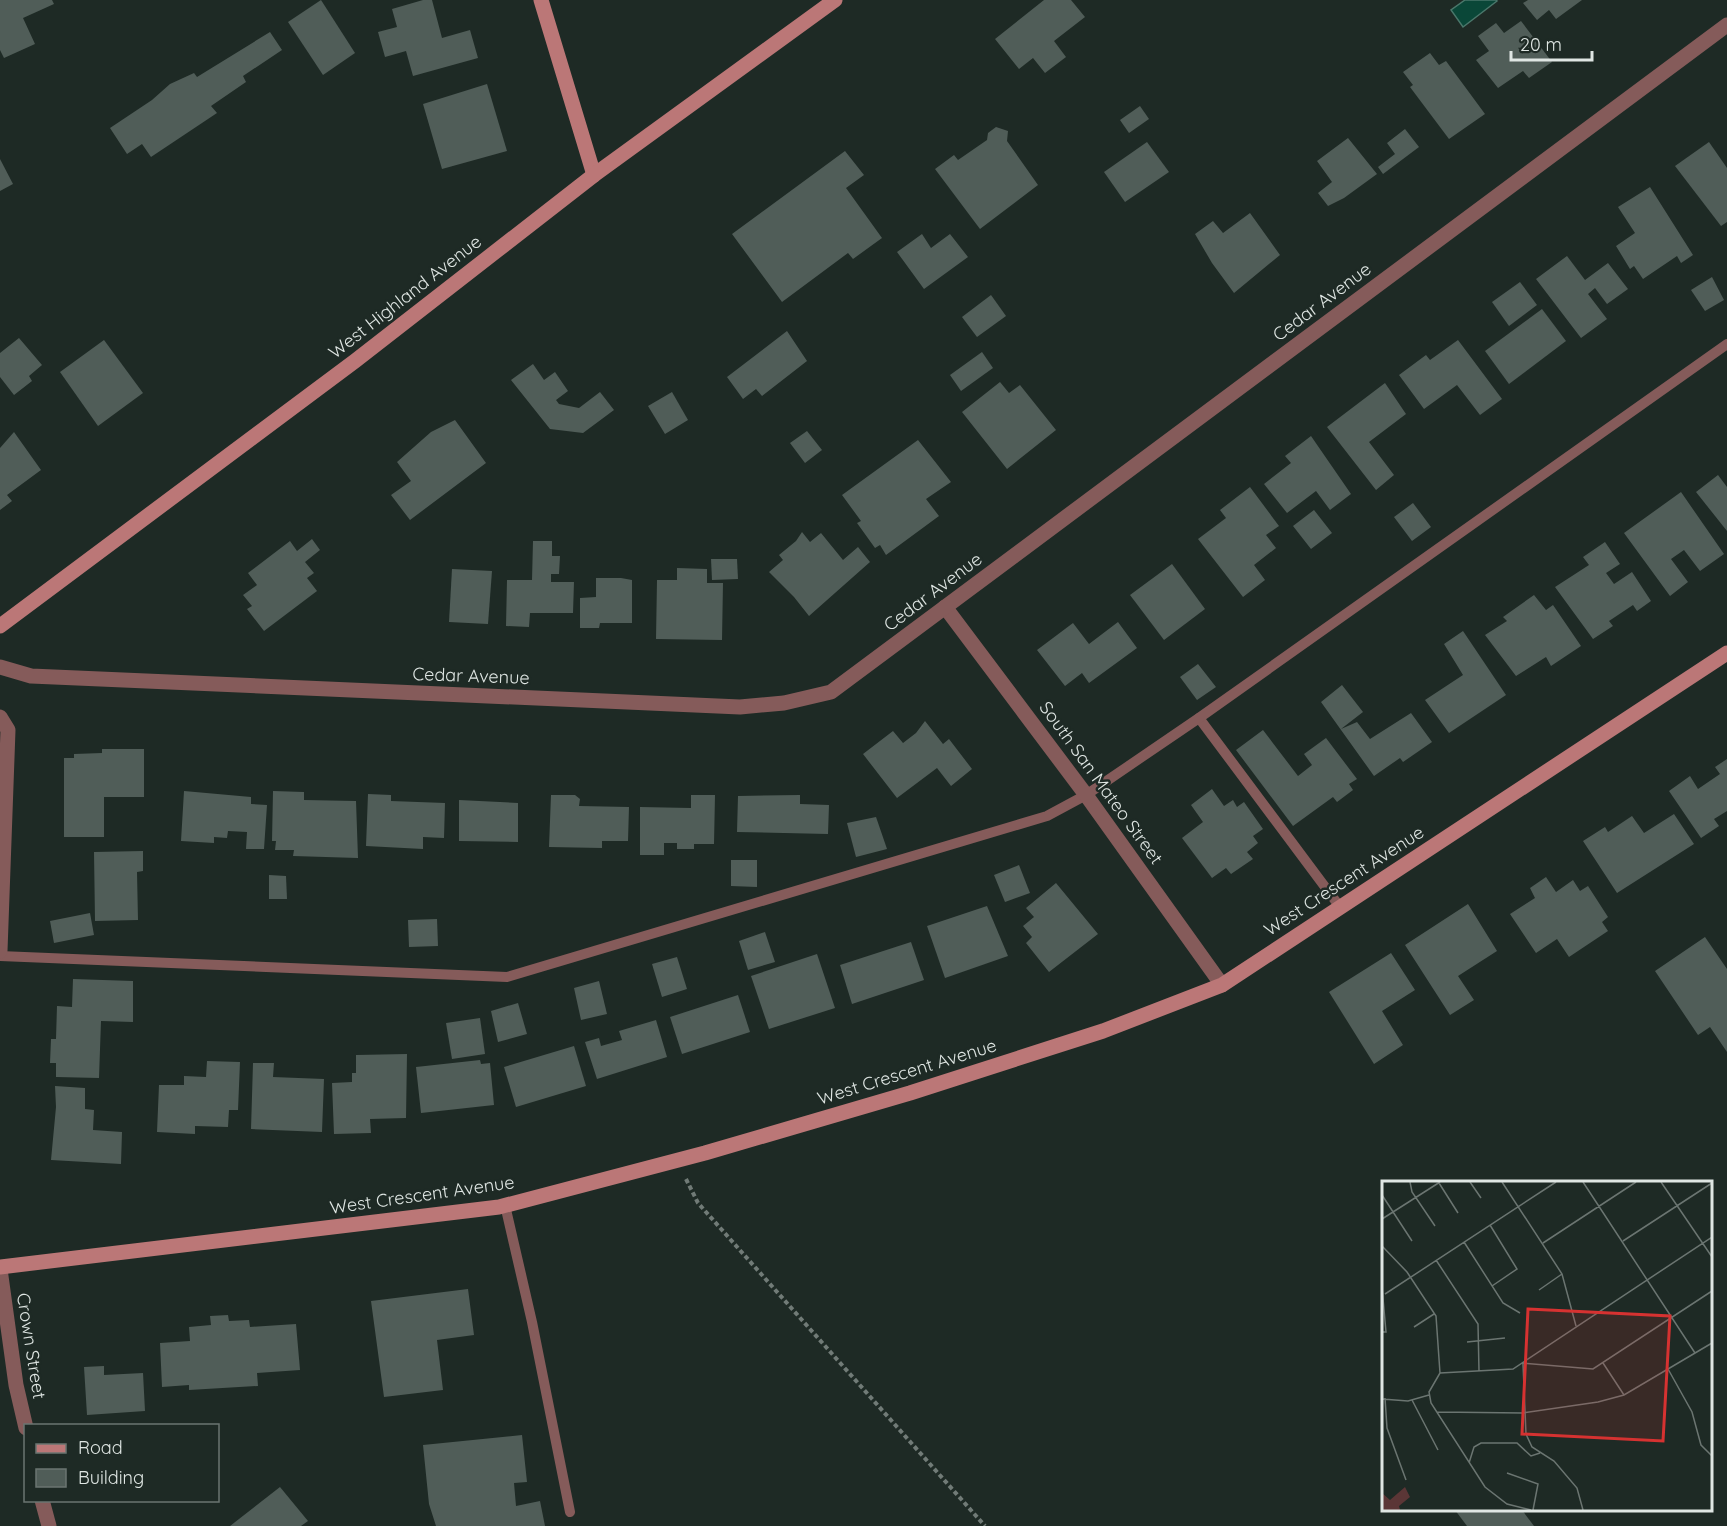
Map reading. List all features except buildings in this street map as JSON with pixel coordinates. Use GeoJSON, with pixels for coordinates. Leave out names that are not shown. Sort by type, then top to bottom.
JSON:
{"type":"FeatureCollection","features":[{"type":"Feature","properties":{"kind":"street"},"geometry":{"type":"LineString","coordinates":[[541,0],[594,175]]}},
{"type":"Feature","properties":{"kind":"street","name":"West Highland Avenue"},"geometry":{"type":"LineString","coordinates":[[0,626],[355,361],[594,175],[835,0]]}},
{"type":"Feature","properties":{"kind":"street","name":"Cedar Avenue"},"geometry":{"type":"LineString","coordinates":[[0,667],[31,676],[740,707],[784,703],[831,693],[1727,25]]}},
{"type":"Feature","properties":{"kind":"street","name":"South San Mateo Street"},"geometry":{"type":"LineString","coordinates":[[945,607],[1086,795],[1222,985]]}},
{"type":"Feature","properties":{"kind":"street","name":"West Crescent Avenue"},"geometry":{"type":"LineString","coordinates":[[0,1268],[505,1205],[676,1160],[921,1089],[1103,1030],[1222,985],[1727,652]]}},
{"type":"Feature","properties":{"kind":"street"},"geometry":{"type":"LineString","coordinates":[[0,717],[8,730],[0,951]]}},
{"type":"Feature","properties":{"kind":"street","name":"Crown Street"},"geometry":{"type":"LineString","coordinates":[[0,1268],[16,1385],[25,1424]]}},
{"type":"Feature","properties":{"kind":"street"},"geometry":{"type":"LineString","coordinates":[[43,1502],[49,1526]]}},
{"type":"Feature","properties":{"kind":"lane"},"geometry":{"type":"LineString","coordinates":[[0,956],[507,977],[1047,816],[1086,795],[1199,718],[1727,344]]}},
{"type":"Feature","properties":{"kind":"lane"},"geometry":{"type":"LineString","coordinates":[[1199,718],[1340,907]]}},
{"type":"Feature","properties":{"kind":"lane"},"geometry":{"type":"LineString","coordinates":[[505,1205],[532,1322],[570,1512]]}},
{"type":"Feature","properties":{"kind":"path"},"geometry":{"type":"LineString","coordinates":[[676,1160],[698,1203],[985,1526]]}},
{"type":"Feature","properties":{"kind":"shaded area"},"geometry":{"type":"Polygon","coordinates":[[[1465,0],[1497,1],[1463,27],[1451,10],[1465,0]]]}}]}
